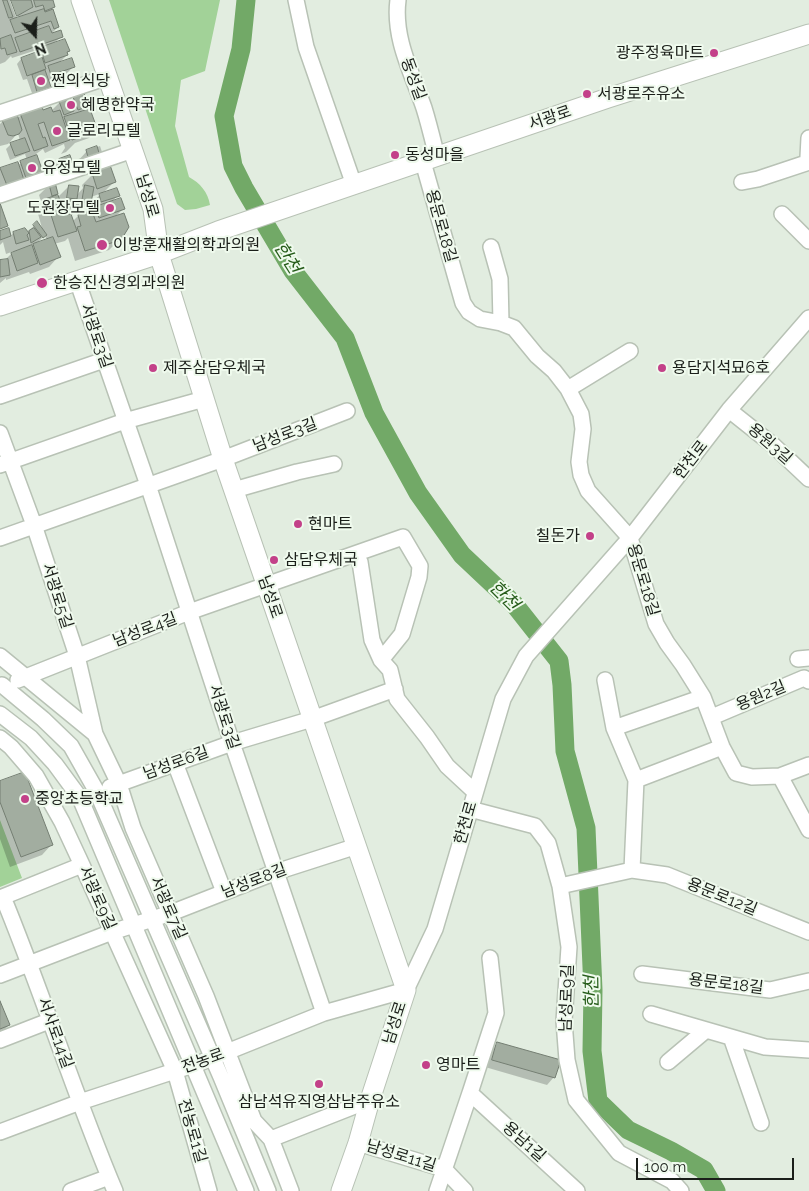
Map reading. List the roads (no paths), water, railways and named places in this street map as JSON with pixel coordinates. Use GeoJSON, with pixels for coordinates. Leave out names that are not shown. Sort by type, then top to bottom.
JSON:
{"type":"FeatureCollection","features":[{"type":"Feature","properties":{"kind":"main road","name":"남성로"},"geometry":{"type":"LineString","coordinates":[[81,0],[153,209],[159,254],[223,460],[406,990],[341,1191]]}},
{"type":"Feature","properties":{"kind":"main road","name":"서광로"},"geometry":{"type":"LineString","coordinates":[[159,254],[218,231],[608,98],[809,34]]}},
{"type":"Feature","properties":{"kind":"main road"},"geometry":{"type":"LineString","coordinates":[[0,306],[159,254]]}},
{"type":"Feature","properties":{"kind":"street"},"geometry":{"type":"LineString","coordinates":[[296,0],[306,47],[354,185]]}},
{"type":"Feature","properties":{"kind":"street","name":"동성길"},"geometry":{"type":"LineString","coordinates":[[398,0],[396,16],[402,48],[424,108],[430,159]]}},
{"type":"Feature","properties":{"kind":"street"},"geometry":{"type":"LineString","coordinates":[[0,114],[108,76]]}},
{"type":"Feature","properties":{"kind":"street"},"geometry":{"type":"LineString","coordinates":[[742,182],[758,179],[809,162],[809,138]]}},
{"type":"Feature","properties":{"kind":"street"},"geometry":{"type":"LineString","coordinates":[[0,196],[133,150]]}},
{"type":"Feature","properties":{"kind":"street","name":"용문로18길"},"geometry":{"type":"LineString","coordinates":[[430,159],[462,303],[469,312],[480,319],[514,328],[568,389],[581,414],[583,429],[579,462],[581,475],[588,492],[630,538],[656,624],[703,697],[722,747],[736,773],[752,777],[780,776]]}},
{"type":"Feature","properties":{"kind":"street"},"geometry":{"type":"LineString","coordinates":[[782,214],[809,240]]}},
{"type":"Feature","properties":{"kind":"street"},"geometry":{"type":"LineString","coordinates":[[491,247],[500,278],[500,323]]}},
{"type":"Feature","properties":{"kind":"street","name":"서광로3길"},"geometry":{"type":"LineString","coordinates":[[77,280],[148,485],[232,743],[324,1013]]}},
{"type":"Feature","properties":{"kind":"street","name":"한천로"},"geometry":{"type":"LineString","coordinates":[[406,990],[434,929],[503,700],[526,656],[630,538],[729,410],[809,318]]}},
{"type":"Feature","properties":{"kind":"street"},"geometry":{"type":"LineString","coordinates":[[568,389],[630,351]]}},
{"type":"Feature","properties":{"kind":"street"},"geometry":{"type":"LineString","coordinates":[[0,396],[104,360]]}},
{"type":"Feature","properties":{"kind":"street"},"geometry":{"type":"LineString","coordinates":[[5,463],[125,421],[204,399]]}},
{"type":"Feature","properties":{"kind":"street","name":"용원3길"},"geometry":{"type":"LineString","coordinates":[[729,410],[773,445],[809,478]]}},
{"type":"Feature","properties":{"kind":"street","name":"남성로3길"},"geometry":{"type":"LineString","coordinates":[[223,460],[347,411]]}},
{"type":"Feature","properties":{"kind":"street","name":"서광로5길"},"geometry":{"type":"LineString","coordinates":[[0,433],[5,463],[34,525],[76,656],[94,734]]}},
{"type":"Feature","properties":{"kind":"street"},"geometry":{"type":"LineString","coordinates":[[0,538],[223,460]]}},
{"type":"Feature","properties":{"kind":"street"},"geometry":{"type":"LineString","coordinates":[[234,490],[297,472],[334,464]]}},
{"type":"Feature","properties":{"kind":"street","name":"남성로4길"},"geometry":{"type":"LineString","coordinates":[[1,686],[190,612],[403,537],[420,566],[419,577],[402,634],[381,660]]}},
{"type":"Feature","properties":{"kind":"street"},"geometry":{"type":"LineString","coordinates":[[356,554],[360,562],[372,640],[381,660],[390,670],[397,699],[447,766],[475,792]]}},
{"type":"Feature","properties":{"kind":"street","name":"서광로7길"},"geometry":{"type":"LineString","coordinates":[[0,656],[24,678],[94,734],[119,784],[133,828],[229,1052],[254,1121],[271,1139],[291,1191]]}},
{"type":"Feature","properties":{"kind":"street","name":"용원2길"},"geometry":{"type":"LineString","coordinates":[[712,717],[804,678],[809,681]]}},
{"type":"Feature","properties":{"kind":"street"},"geometry":{"type":"LineString","coordinates":[[605,680],[614,728],[636,780],[632,870]]}},
{"type":"Feature","properties":{"kind":"street"},"geometry":{"type":"LineString","coordinates":[[1,686],[43,720],[71,746],[97,792],[153,918],[268,1191]]}},
{"type":"Feature","properties":{"kind":"street","name":"남성로6길"},"geometry":{"type":"LineString","coordinates":[[97,792],[232,743],[312,719],[395,689]]}},
{"type":"Feature","properties":{"kind":"street"},"geometry":{"type":"LineString","coordinates":[[614,728],[703,697]]}},
{"type":"Feature","properties":{"kind":"street"},"geometry":{"type":"LineString","coordinates":[[0,714],[31,738],[55,764],[80,798],[246,1191]]}},
{"type":"Feature","properties":{"kind":"street","name":"서광로9길"},"geometry":{"type":"LineString","coordinates":[[0,738],[11,747],[36,776],[62,822],[175,1071]]}},
{"type":"Feature","properties":{"kind":"street"},"geometry":{"type":"LineString","coordinates":[[636,780],[722,747]]}},
{"type":"Feature","properties":{"kind":"street"},"geometry":{"type":"LineString","coordinates":[[176,764],[224,892]]}},
{"type":"Feature","properties":{"kind":"street"},"geometry":{"type":"LineString","coordinates":[[809,765],[780,776],[809,830]]}},
{"type":"Feature","properties":{"kind":"street","name":"남성로9길"},"geometry":{"type":"LineString","coordinates":[[470,810],[535,826],[548,843],[566,885],[569,947],[564,1021],[567,1060],[576,1100],[618,1153],[672,1188]]}},
{"type":"Feature","properties":{"kind":"street","name":"남성로8길"},"geometry":{"type":"LineString","coordinates":[[153,918],[171,913],[276,872],[356,846]]}},
{"type":"Feature","properties":{"kind":"street"},"geometry":{"type":"LineString","coordinates":[[2,897],[82,865]]}},
{"type":"Feature","properties":{"kind":"street","name":"용문로12길"},"geometry":{"type":"LineString","coordinates":[[566,885],[632,870],[667,874],[809,932]]}},
{"type":"Feature","properties":{"kind":"street","name":"서사로14길"},"geometry":{"type":"LineString","coordinates":[[2,897],[30,964],[112,1184]]}},
{"type":"Feature","properties":{"kind":"street"},"geometry":{"type":"LineString","coordinates":[[0,975],[153,918]]}},
{"type":"Feature","properties":{"kind":"street"},"geometry":{"type":"LineString","coordinates":[[437,1191],[496,1013],[490,958]]}},
{"type":"Feature","properties":{"kind":"street","name":"용문로18길"},"geometry":{"type":"LineString","coordinates":[[642,974],[770,990],[809,981]]}},
{"type":"Feature","properties":{"kind":"street","name":"전농로"},"geometry":{"type":"LineString","coordinates":[[0,1132],[80,1102],[229,1052],[324,1013],[406,990]]}},
{"type":"Feature","properties":{"kind":"street"},"geometry":{"type":"LineString","coordinates":[[651,1014],[765,1048],[809,1050]]}},
{"type":"Feature","properties":{"kind":"street"},"geometry":{"type":"LineString","coordinates":[[0,1040],[50,1021]]}},
{"type":"Feature","properties":{"kind":"street"},"geometry":{"type":"LineString","coordinates":[[668,1062],[706,1030]]}},
{"type":"Feature","properties":{"kind":"street"},"geometry":{"type":"LineString","coordinates":[[731,1037],[761,1124]]}},
{"type":"Feature","properties":{"kind":"street","name":"전농로1길"},"geometry":{"type":"LineString","coordinates":[[175,1071],[209,1191]]}},
{"type":"Feature","properties":{"kind":"street","name":"용남1길"},"geometry":{"type":"LineString","coordinates":[[470,1093],[577,1191]]}},
{"type":"Feature","properties":{"kind":"street"},"geometry":{"type":"LineString","coordinates":[[271,1139],[370,1100]]}},
{"type":"Feature","properties":{"kind":"street","name":"남성로11길"},"geometry":{"type":"LineString","coordinates":[[358,1143],[444,1169],[465,1191]]}},
{"type":"Feature","properties":{"kind":"street"},"geometry":{"type":"LineString","coordinates":[[71,1191],[112,1184]]}},
{"type":"Feature","properties":{"kind":"waterway","name":"한천"},"geometry":{"type":"LineString","coordinates":[[246,0],[241,49],[224,116],[233,166],[293,271],[345,338],[374,413],[418,493],[462,555],[514,604],[559,661],[565,751],[586,828],[593,990],[592,1051],[598,1101],[628,1130],[704,1170],[716,1191]]}},
{"type":"Feature","properties":{"kind":"place","name":"광주정육마트"},"geometry":{"type":"Point","coordinates":[714,53]}},
{"type":"Feature","properties":{"kind":"place","name":"쩐의식당"},"geometry":{"type":"Point","coordinates":[41,81]}},
{"type":"Feature","properties":{"kind":"place","name":"서광로주유소"},"geometry":{"type":"Point","coordinates":[587,94]}},
{"type":"Feature","properties":{"kind":"place","name":"혜명한약국"},"geometry":{"type":"Point","coordinates":[71,105]}},
{"type":"Feature","properties":{"kind":"place","name":"글로리모텔"},"geometry":{"type":"Point","coordinates":[57,131]}},
{"type":"Feature","properties":{"kind":"place","name":"동성마을"},"geometry":{"type":"Point","coordinates":[395,155]}},
{"type":"Feature","properties":{"kind":"place","name":"유정모텔"},"geometry":{"type":"Point","coordinates":[32,168]}},
{"type":"Feature","properties":{"kind":"place","name":"도원장모텔"},"geometry":{"type":"Point","coordinates":[110,208]}},
{"type":"Feature","properties":{"kind":"place","name":"이방훈재활의학과의원"},"geometry":{"type":"Point","coordinates":[102,245]}},
{"type":"Feature","properties":{"kind":"place","name":"한승진신경외과의원"},"geometry":{"type":"Point","coordinates":[42,283]}},
{"type":"Feature","properties":{"kind":"place","name":"제주삼담우체국"},"geometry":{"type":"Point","coordinates":[153,368]}},
{"type":"Feature","properties":{"kind":"place","name":"용담지석묘6호"},"geometry":{"type":"Point","coordinates":[662,368]}},
{"type":"Feature","properties":{"kind":"place","name":"현마트"},"geometry":{"type":"Point","coordinates":[298,524]}},
{"type":"Feature","properties":{"kind":"place","name":"칠돈가"},"geometry":{"type":"Point","coordinates":[590,536]}},
{"type":"Feature","properties":{"kind":"place","name":"삼담우체국"},"geometry":{"type":"Point","coordinates":[274,560]}},
{"type":"Feature","properties":{"kind":"place","name":"중앙초등학교"},"geometry":{"type":"Point","coordinates":[25,799]}},
{"type":"Feature","properties":{"kind":"place","name":"영마트"},"geometry":{"type":"Point","coordinates":[426,1065]}},
{"type":"Feature","properties":{"kind":"place","name":"삼남석유직영삼남주유소"},"geometry":{"type":"Point","coordinates":[319,1084]}}]}
